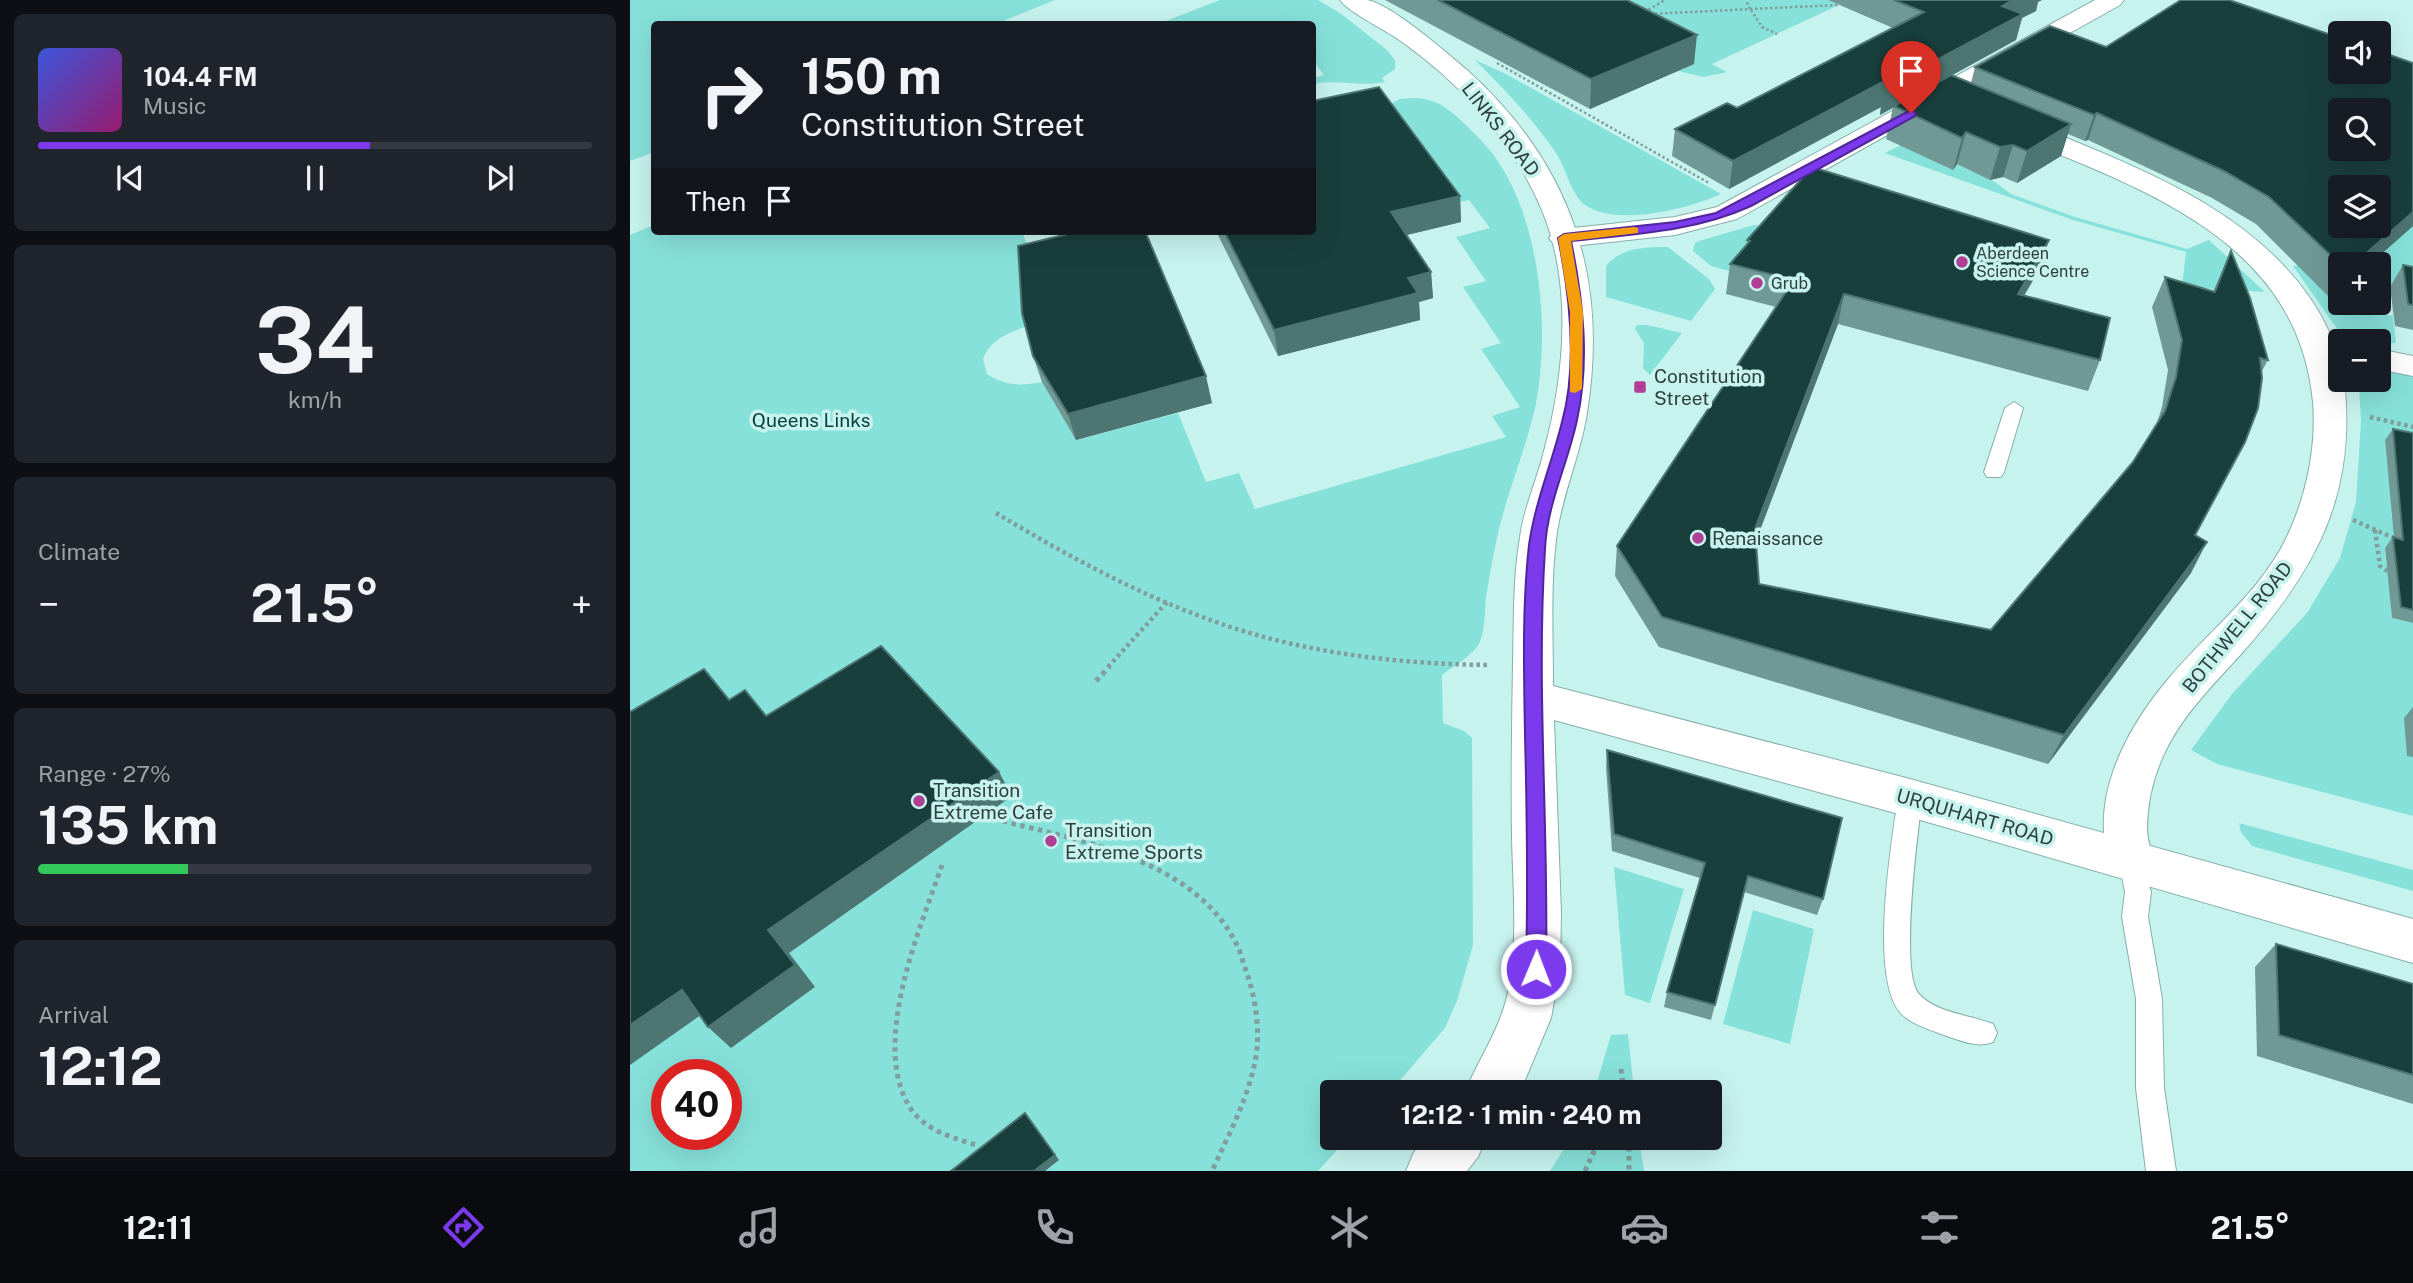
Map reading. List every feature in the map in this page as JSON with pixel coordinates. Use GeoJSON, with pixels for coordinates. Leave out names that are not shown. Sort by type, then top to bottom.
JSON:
{"type":"FeatureCollection","features":[{"type":"Feature","properties":{"kind":"street","name":"LINKS ROAD"},"geometry":{"type":"LineString","coordinates":[[1352,0],[1391,22],[1438,55],[1526,154],[1544,184],[1564,238],[1577,312],[1576,383],[1570,419],[1539,527],[1533,682],[1536,969],[1529,1016],[1510,1062],[1499,1080]]}},
{"type":"Feature","properties":{"kind":"street"},"geometry":{"type":"LineString","coordinates":[[1564,238],[1692,223],[1720,216],[1747,204],[2112,0]]}},
{"type":"Feature","properties":{"kind":"street","name":"BOTHWELL ROAD"},"geometry":{"type":"LineString","coordinates":[[1944,95],[2192,207],[2224,229],[2260,260],[2291,294],[2328,346]]}},
{"type":"Feature","properties":{"kind":"street"},"geometry":{"type":"LineString","coordinates":[[2391,362],[2413,366]]}},
{"type":"Feature","properties":{"kind":"street","name":"BOTHWELL ROAD"},"geometry":{"type":"LineString","coordinates":[[2131,861],[2125,830],[2129,794],[2145,749],[2194,677],[2240,629],[2294,558],[2319,503],[2326,477],[2328,365]]}},
{"type":"Feature","properties":{"kind":"street","name":"URQUHART ROAD"},"geometry":{"type":"LineString","coordinates":[[1533,682],[1631,722],[2413,941]]}},
{"type":"Feature","properties":{"kind":"street"},"geometry":{"type":"LineString","coordinates":[[1433,1171],[1450,1150]]}},
{"type":"Feature","properties":{"kind":"lane"},"geometry":{"type":"LineString","coordinates":[[1994,471],[2014,408]]}},
{"type":"Feature","properties":{"kind":"lane"},"geometry":{"type":"LineString","coordinates":[[1910,798],[1902,853],[1898,957],[1900,986],[1906,1001],[1920,1011],[1983,1033]]}},
{"type":"Feature","properties":{"kind":"lane"},"geometry":{"type":"LineString","coordinates":[[2131,861],[2138,892],[2135,917],[2149,999],[2150,1088],[2161,1171]]}},
{"type":"Feature","properties":{"kind":"path"},"geometry":{"type":"LineString","coordinates":[[1665,0],[1640,15],[1839,5]]}},
{"type":"Feature","properties":{"kind":"path"},"geometry":{"type":"LineString","coordinates":[[1746,0],[1762,27],[1777,34]]}},
{"type":"Feature","properties":{"kind":"path"},"geometry":{"type":"LineString","coordinates":[[1495,62],[1747,204]]}},
{"type":"Feature","properties":{"kind":"path"},"geometry":{"type":"LineString","coordinates":[[1507,69],[1513,66]]}},
{"type":"Feature","properties":{"kind":"path"},"geometry":{"type":"LineString","coordinates":[[2319,503],[2401,541]]}},
{"type":"Feature","properties":{"kind":"path"},"geometry":{"type":"LineString","coordinates":[[996,513],[1084,564],[1167,602],[1270,639],[1533,682]]}},
{"type":"Feature","properties":{"kind":"path"},"geometry":{"type":"LineString","coordinates":[[2375,530],[2380,566],[2401,580]]}},
{"type":"Feature","properties":{"kind":"path"},"geometry":{"type":"LineString","coordinates":[[1096,681],[1167,602]]}},
{"type":"Feature","properties":{"kind":"path"},"geometry":{"type":"LineString","coordinates":[[1003,821],[1093,845],[1165,871],[1197,894],[1223,920],[1247,967],[1257,1014],[1255,1062],[1212,1171]]}},
{"type":"Feature","properties":{"kind":"path"},"geometry":{"type":"LineString","coordinates":[[942,865],[901,993],[895,1053],[899,1081],[910,1109],[938,1133],[976,1145]]}},
{"type":"Feature","properties":{"kind":"path"},"geometry":{"type":"LineString","coordinates":[[1621,1069],[1622,1080]]}},
{"type":"Feature","properties":{"kind":"path"},"geometry":{"type":"LineString","coordinates":[[1585,1171],[1595,1150]]}},
{"type":"Feature","properties":{"kind":"path"},"geometry":{"type":"LineString","coordinates":[[1629,1150],[1629,1171]]}},
{"type":"Feature","properties":{"kind":"green space"},"geometry":{"type":"Polygon","coordinates":[[[630,0],[1055,0],[1003,21],[651,21],[651,153],[630,161],[630,0]]]}},
{"type":"Feature","properties":{"kind":"green space"},"geometry":{"type":"Polygon","coordinates":[[[1220,0],[1318,0],[1340,13],[1387,50],[1395,60],[1395,69],[1382,78],[1385,82],[1316,84],[1316,77],[1324,75],[1316,65],[1316,21],[1166,21],[1220,0]]]}},
{"type":"Feature","properties":{"kind":"green space"},"geometry":{"type":"Polygon","coordinates":[[[1627,0],[1828,0],[1839,5],[1712,64],[1727,72],[1704,77],[1678,71],[1694,64],[1627,0]]]}},
{"type":"Feature","properties":{"kind":"green space"},"geometry":{"type":"Polygon","coordinates":[[[1475,60],[1506,74],[1721,194],[1672,210],[1634,215],[1615,215],[1585,205],[1576,195],[1560,159],[1547,140],[1475,60]]]}},
{"type":"Feature","properties":{"kind":"green space","name":"Transition Extreme Sports"},"geometry":{"type":"Polygon","coordinates":[[[1400,99],[1433,101],[1457,116],[1499,163],[1515,193],[1528,228],[1541,303],[1540,376],[1535,408],[1498,534],[1482,634],[1470,655],[1442,675],[1443,723],[1464,731],[1472,738],[1473,945],[1457,1001],[1445,1028],[1400,1080],[1320,1080],[1320,1150],[1337,1150],[1318,1171],[630,1171],[630,235],[651,226],[651,235],[1023,235],[1026,242],[1052,250],[1030,325],[1002,337],[991,346],[983,359],[987,374],[1014,384],[1042,382],[1077,440],[1178,413],[1206,482],[1239,473],[1255,509],[1506,437],[1492,416],[1520,407],[1481,349],[1501,343],[1463,287],[1486,281],[1456,237],[1490,228],[1469,200],[1448,205],[1385,107],[1400,99]]]}},
{"type":"Feature","properties":{"kind":"green space"},"geometry":{"type":"Polygon","coordinates":[[[1947,122],[1955,163],[1995,182],[2011,194],[2075,217],[2187,249],[2209,240],[2265,292],[2182,287],[2186,252],[2073,220],[1885,153],[1947,122]]]}},
{"type":"Feature","properties":{"kind":"green space"},"geometry":{"type":"Polygon","coordinates":[[[1754,225],[1764,226],[1729,271],[1711,266],[1693,251],[1695,243],[1699,241],[1754,225]]]}},
{"type":"Feature","properties":{"kind":"green space"},"geometry":{"type":"Polygon","coordinates":[[[2391,226],[2413,226],[2413,292],[2391,288],[2391,252],[2366,252],[2373,238],[2391,238],[2391,226]]]}},
{"type":"Feature","properties":{"kind":"green space"},"geometry":{"type":"Polygon","coordinates":[[[1668,247],[1709,279],[1715,289],[1691,321],[1606,297],[1606,266],[1612,260],[1634,249],[1668,247]]]}},
{"type":"Feature","properties":{"kind":"green space"},"geometry":{"type":"Polygon","coordinates":[[[2300,265],[2328,295],[2328,315],[2393,316],[2396,343],[2391,343],[2391,329],[2337,329],[2293,266],[2300,265]]]}},
{"type":"Feature","properties":{"kind":"green space"},"geometry":{"type":"Polygon","coordinates":[[[1637,325],[1682,333],[1650,375],[1643,368],[1644,343],[1635,329],[1637,325]]]}},
{"type":"Feature","properties":{"kind":"green space"},"geometry":{"type":"Polygon","coordinates":[[[2391,371],[2413,375],[2413,446],[2385,441],[2387,465],[2395,469],[2413,555],[2385,549],[2386,564],[2406,577],[2390,593],[2392,618],[2413,623],[2413,816],[2217,764],[2191,750],[2232,694],[2307,613],[2340,558],[2356,502],[2361,420],[2359,392],[2391,392],[2391,371]]]}},
{"type":"Feature","properties":{"kind":"green space"},"geometry":{"type":"Polygon","coordinates":[[[2239,823],[2413,870],[2413,891],[2252,846],[2241,832],[2239,823]]]}},
{"type":"Feature","properties":{"kind":"green space"},"geometry":{"type":"Polygon","coordinates":[[[1614,867],[1684,889],[1650,1003],[1625,995],[1614,867]]]}},
{"type":"Feature","properties":{"kind":"green space"},"geometry":{"type":"Polygon","coordinates":[[[1753,910],[1814,929],[1790,1044],[1723,1024],[1753,910]]]}},
{"type":"Feature","properties":{"kind":"green space"},"geometry":{"type":"Polygon","coordinates":[[[1628,1034],[1633,1080],[1598,1080],[1611,1035],[1628,1034]]]}},
{"type":"Feature","properties":{"kind":"green space"},"geometry":{"type":"Polygon","coordinates":[[[1563,1150],[1641,1150],[1644,1171],[1550,1171],[1563,1150]]]}},
{"type":"Feature","properties":{"kind":"building"},"geometry":{"type":"Polygon","coordinates":[[[1438,0],[1627,0],[1697,35],[1591,79],[1438,0]]]}},
{"type":"Feature","properties":{"kind":"building"},"geometry":{"type":"Polygon","coordinates":[[[1894,0],[2013,0],[2002,6],[2023,14],[1886,87],[1898,74],[1733,161],[1675,129],[1727,103],[1737,108],[1924,12],[1894,0]]]}},
{"type":"Feature","properties":{"kind":"building"},"geometry":{"type":"Polygon","coordinates":[[[2181,0],[2229,0],[2328,34],[2328,84],[2391,84],[2391,55],[2413,63],[2413,212],[2391,231],[2391,175],[2328,175],[2328,238],[2384,238],[2368,252],[2328,253],[2269,197],[2224,171],[2097,113],[2094,115],[1975,67],[2050,26],[2106,47],[2181,0]]]}},
{"type":"Feature","properties":{"kind":"building"},"geometry":{"type":"Polygon","coordinates":[[[1951,75],[2071,124],[2027,151],[2013,145],[2000,147],[1966,132],[1962,138],[1894,106],[1951,75]]]}},
{"type":"Feature","properties":{"kind":"building"},"geometry":{"type":"Polygon","coordinates":[[[1379,87],[1460,196],[1391,212],[1431,272],[1408,278],[1418,293],[1274,330],[1226,235],[1316,235],[1316,100],[1379,87]]]}},
{"type":"Feature","properties":{"kind":"building"},"geometry":{"type":"Polygon","coordinates":[[[1812,167],[2049,240],[2018,294],[2110,318],[2100,360],[1844,294],[1755,529],[1759,584],[1991,630],[2133,462],[2165,411],[2176,377],[2182,340],[2165,277],[2215,292],[2231,251],[2250,298],[2268,360],[2260,358],[2262,378],[2258,408],[2245,442],[2195,535],[2207,542],[2064,735],[1662,617],[1617,546],[1794,280],[1730,264],[1750,241],[1747,240],[1812,167]]]}},
{"type":"Feature","properties":{"kind":"building"},"geometry":{"type":"Polygon","coordinates":[[[1064,235],[1147,235],[1206,376],[1068,414],[1033,356],[1022,313],[1018,246],[1064,235]]]}},
{"type":"Feature","properties":{"kind":"building"},"geometry":{"type":"Polygon","coordinates":[[[2403,265],[2413,267],[2413,305],[2408,304],[2403,265]]]}},
{"type":"Feature","properties":{"kind":"building"},"geometry":{"type":"Polygon","coordinates":[[[2393,429],[2413,433],[2413,610],[2401,607],[2393,537],[2403,540],[2393,429]]]}},
{"type":"Feature","properties":{"kind":"building"},"geometry":{"type":"Polygon","coordinates":[[[881,646],[999,772],[768,930],[795,965],[708,1027],[682,990],[630,1025],[630,712],[704,669],[729,700],[745,690],[766,716],[881,646]]]}},
{"type":"Feature","properties":{"kind":"building"},"geometry":{"type":"Polygon","coordinates":[[[1607,750],[1842,818],[1823,899],[1748,876],[1715,1005],[1667,992],[1705,863],[1614,834],[1607,750]]]}},
{"type":"Feature","properties":{"kind":"building"},"geometry":{"type":"Polygon","coordinates":[[[2276,944],[2413,984],[2413,1075],[2279,1035],[2276,944]]]}},
{"type":"Feature","properties":{"kind":"building"},"geometry":{"type":"Polygon","coordinates":[[[1025,1113],[1055,1155],[1034,1171],[951,1171],[1025,1113]]]}},
{"type":"Feature","properties":{"kind":"slow traffic"},"geometry":{"type":"LineString","coordinates":[[1575,389],[1577,312],[1564,238],[1634,230]]}},
{"type":"Feature","properties":{"kind":"place","name":"Aberdeen Science Centre"},"geometry":{"type":"Point","coordinates":[1962,262]}},
{"type":"Feature","properties":{"kind":"place","name":"Grub"},"geometry":{"type":"Point","coordinates":[1757,283]}},
{"type":"Feature","properties":{"kind":"place","name":"Constitution Street"},"geometry":{"type":"Point","coordinates":[1640,387]}},
{"type":"Feature","properties":{"kind":"place","name":"Renaissance"},"geometry":{"type":"Point","coordinates":[1698,538]}},
{"type":"Feature","properties":{"kind":"place","name":"Transition Extreme Cafe"},"geometry":{"type":"Point","coordinates":[919,801]}},
{"type":"Feature","properties":{"kind":"place","name":"Transition Extreme Sports"},"geometry":{"type":"Point","coordinates":[1051,841]}},
{"type":"Feature","properties":{"kind":"route"},"geometry":{"type":"LineString","coordinates":[[1536,969],[1538,897],[1534,818],[1535,698],[1532,665],[1537,546],[1539,527],[1570,419],[1578,345],[1577,312],[1564,238],[1675,226],[1720,216],[1747,204],[1911,113]]}},
{"type":"Feature","properties":{"kind":"park label","name":"Queens Links"},"geometry":{"type":"Point","coordinates":[811,420]}}]}
